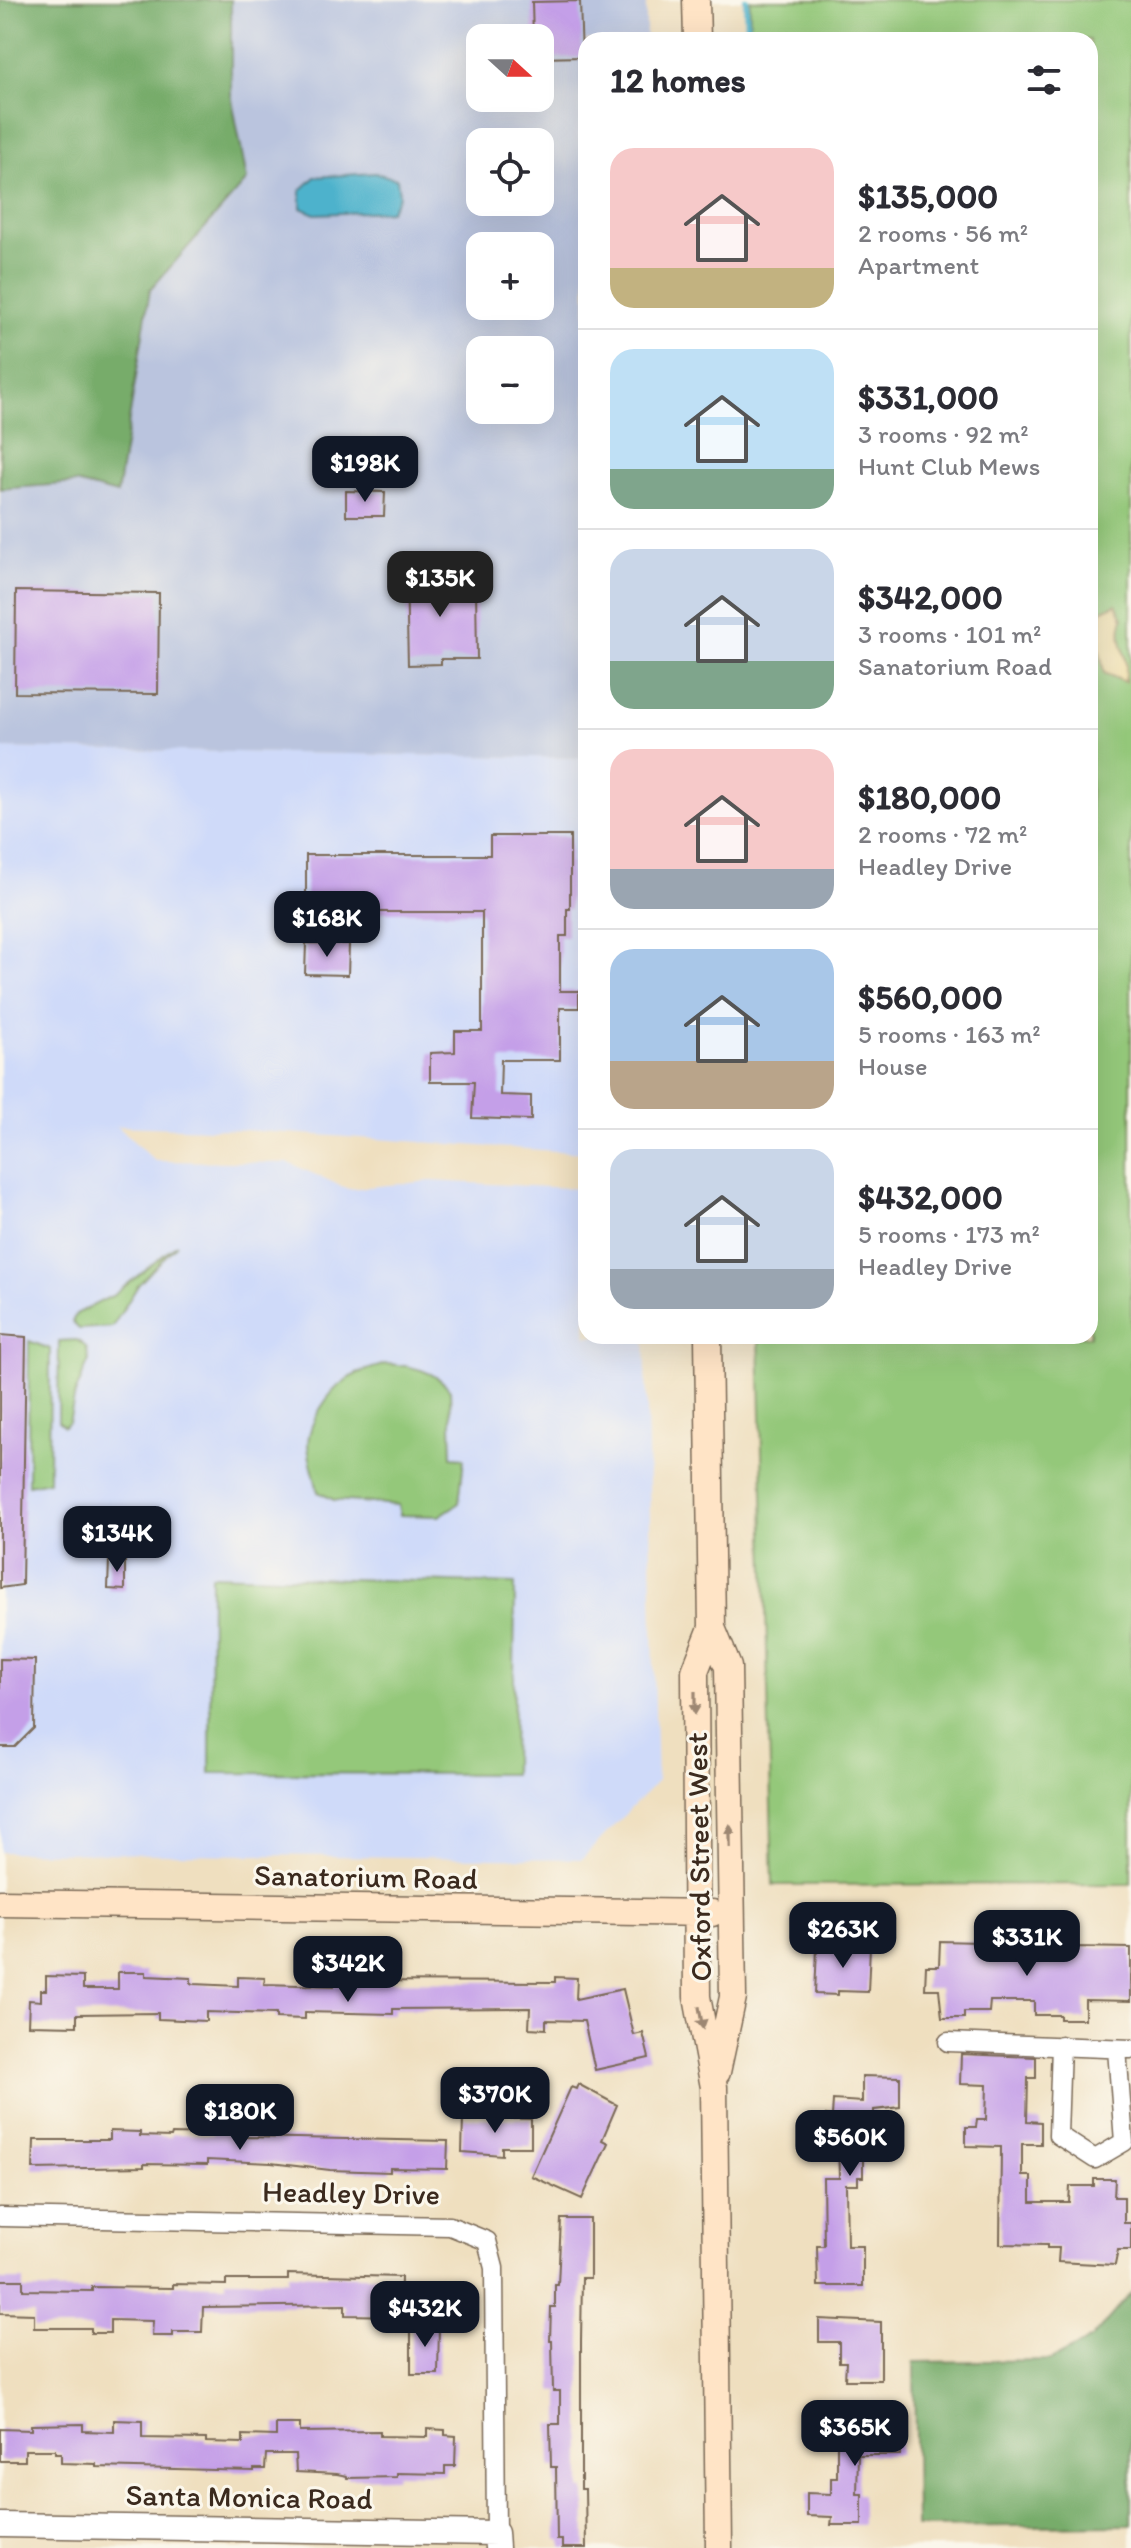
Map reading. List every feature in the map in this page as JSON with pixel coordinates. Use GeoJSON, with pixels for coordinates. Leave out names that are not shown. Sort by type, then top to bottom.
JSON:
{"type":"FeatureCollection","features":[{"type":"Feature","properties":{"kind":"main road"},"geometry":{"type":"LineString","coordinates":[[696,0],[697,32]]}},
{"type":"Feature","properties":{"kind":"main road","name":"Oxford Street West"},"geometry":{"type":"LineString","coordinates":[[708,1344],[712,1628],[728,1667],[733,1997],[714,2087]]}},
{"type":"Feature","properties":{"kind":"main road","name":"Oxford Street West"},"geometry":{"type":"LineString","coordinates":[[712,1628],[695,1671],[697,1997],[714,2087],[719,2548]]}},
{"type":"Feature","properties":{"kind":"main road","name":"Sanatorium Road"},"geometry":{"type":"LineString","coordinates":[[0,1903],[731,1914]]}},
{"type":"Feature","properties":{"kind":"street"},"geometry":{"type":"LineString","coordinates":[[948,2042],[1061,2045],[1124,2049],[1124,2142],[1095,2159],[1058,2135],[1061,2045]]}},
{"type":"Feature","properties":{"kind":"street","name":"Headley Drive"},"geometry":{"type":"LineString","coordinates":[[0,2217],[450,2226],[487,2241],[494,2268],[496,2540]]}},
{"type":"Feature","properties":{"kind":"street","name":"Santa Monica Road"},"geometry":{"type":"LineString","coordinates":[[0,2525],[192,2538],[496,2540]]}},
{"type":"Feature","properties":{"kind":"shaded area"},"geometry":{"type":"Polygon","coordinates":[[[231,0],[646,0],[646,32],[578,32],[578,758],[0,748],[0,489],[76,483],[117,493],[150,290],[247,180],[231,94],[231,0]]]}},
{"type":"Feature","properties":{"kind":"shaded area"},"geometry":{"type":"Polygon","coordinates":[[[0,748],[578,758],[578,1152],[243,1130],[117,1126],[155,1161],[289,1163],[348,1189],[431,1181],[578,1189],[578,1344],[645,1344],[657,1781],[582,1859],[0,1852],[0,748]]]}},
{"type":"Feature","properties":{"kind":"green space"},"geometry":{"type":"Polygon","coordinates":[[[0,0],[231,0],[231,94],[247,180],[150,290],[117,494],[76,483],[0,489],[0,0]]]}},
{"type":"Feature","properties":{"kind":"green space"},"geometry":{"type":"Polygon","coordinates":[[[750,0],[1131,0],[1131,1884],[773,1885],[759,1344],[1098,1344],[1098,32],[750,32],[750,0]]]}},
{"type":"Feature","properties":{"kind":"green space"},"geometry":{"type":"Polygon","coordinates":[[[177,1244],[139,1284],[112,1327],[79,1329],[72,1322],[76,1314],[114,1295],[177,1244]]]}},
{"type":"Feature","properties":{"kind":"green space"},"geometry":{"type":"Polygon","coordinates":[[[77,1340],[86,1347],[89,1360],[75,1394],[69,1422],[64,1426],[58,1421],[59,1341],[77,1340]]]}},
{"type":"Feature","properties":{"kind":"green space"},"geometry":{"type":"Polygon","coordinates":[[[29,1341],[50,1349],[49,1481],[28,1485],[29,1341]]]}},
{"type":"Feature","properties":{"kind":"green space"},"geometry":{"type":"Polygon","coordinates":[[[386,1364],[422,1370],[438,1378],[450,1390],[452,1457],[464,1458],[459,1503],[439,1516],[400,1515],[398,1505],[334,1500],[318,1492],[308,1443],[316,1417],[333,1392],[346,1380],[386,1364]]]}},
{"type":"Feature","properties":{"kind":"green space"},"geometry":{"type":"Polygon","coordinates":[[[211,1575],[515,1584],[513,1774],[210,1773],[211,1575]]]}},
{"type":"Feature","properties":{"kind":"green space"},"geometry":{"type":"Polygon","coordinates":[[[1131,2293],[1131,2525],[916,2527],[914,2362],[1051,2360],[1091,2339],[1131,2293]]]}},
{"type":"Feature","properties":{"kind":"sand"},"geometry":{"type":"Polygon","coordinates":[[[1116,604],[1123,618],[1120,635],[1126,664],[1125,682],[1104,673],[1099,647],[1101,611],[1116,604]]]}},
{"type":"Feature","properties":{"kind":"water"},"geometry":{"type":"Polygon","coordinates":[[[375,173],[397,179],[399,196],[390,211],[315,214],[301,208],[301,190],[315,177],[375,173]]]}},
{"type":"Feature","properties":{"kind":"building"},"geometry":{"type":"Polygon","coordinates":[[[580,1],[578,57],[554,58],[554,24],[533,24],[532,2],[580,1]]]}},
{"type":"Feature","properties":{"kind":"building"},"geometry":{"type":"Polygon","coordinates":[[[346,491],[385,492],[384,516],[346,516],[346,491]]]}},
{"type":"Feature","properties":{"kind":"building"},"geometry":{"type":"Polygon","coordinates":[[[452,572],[453,589],[476,588],[477,659],[441,659],[441,664],[408,665],[406,573],[452,572]]]}},
{"type":"Feature","properties":{"kind":"building"},"geometry":{"type":"Polygon","coordinates":[[[16,591],[159,593],[158,694],[15,693],[16,591]]]}},
{"type":"Feature","properties":{"kind":"building"},"geometry":{"type":"Polygon","coordinates":[[[490,836],[570,836],[570,909],[567,909],[567,936],[560,936],[560,991],[578,991],[578,1008],[560,1008],[560,1060],[501,1060],[500,1095],[531,1096],[531,1120],[472,1118],[474,1082],[430,1082],[430,1053],[455,1052],[455,1031],[482,1031],[482,912],[306,912],[306,855],[490,855],[490,836]]]}},
{"type":"Feature","properties":{"kind":"building"},"geometry":{"type":"Polygon","coordinates":[[[306,943],[349,944],[348,975],[305,974],[306,943]]]}},
{"type":"Feature","properties":{"kind":"building"},"geometry":{"type":"Polygon","coordinates":[[[0,1335],[26,1337],[22,1585],[0,1588],[0,1335]]]}},
{"type":"Feature","properties":{"kind":"building"},"geometry":{"type":"Polygon","coordinates":[[[109,1559],[125,1559],[125,1590],[108,1589],[109,1559]]]}},
{"type":"Feature","properties":{"kind":"building"},"geometry":{"type":"Polygon","coordinates":[[[0,1659],[35,1660],[34,1728],[15,1747],[0,1747],[0,1659]]]}},
{"type":"Feature","properties":{"kind":"building"},"geometry":{"type":"Polygon","coordinates":[[[979,1936],[1013,1936],[1013,1957],[1072,1958],[1072,1947],[1131,1948],[1131,2001],[1085,2000],[1085,2019],[1034,2015],[1034,2001],[990,2001],[989,2012],[964,2012],[964,2018],[942,2018],[939,1989],[925,1989],[926,1966],[939,1966],[940,1941],[979,1942],[979,1936]]]}},
{"type":"Feature","properties":{"kind":"building"},"geometry":{"type":"Polygon","coordinates":[[[840,1944],[870,1946],[868,1992],[815,1994],[817,1948],[840,1949],[840,1944]]]}},
{"type":"Feature","properties":{"kind":"building"},"geometry":{"type":"Polygon","coordinates":[[[118,1972],[146,1972],[146,1976],[191,1978],[194,1984],[238,1986],[238,1977],[265,1978],[264,1984],[334,1986],[334,1981],[555,1982],[555,1977],[577,1978],[576,1999],[623,1989],[634,2035],[643,2033],[649,2058],[595,2070],[584,2021],[546,2020],[546,2029],[529,2028],[530,2008],[393,2009],[393,2014],[305,2012],[305,2019],[276,2018],[276,2014],[206,2012],[206,2021],[158,2019],[158,2013],[77,2014],[77,2026],[28,2025],[29,2000],[41,2001],[41,1990],[46,1990],[46,1976],[83,1977],[83,1989],[118,1989],[118,1972]]]}},
{"type":"Feature","properties":{"kind":"building"},"geometry":{"type":"Polygon","coordinates":[[[961,2054],[1036,2057],[1036,2078],[1028,2078],[1027,2121],[1041,2122],[1041,2144],[1022,2144],[1022,2176],[1031,2176],[1031,2202],[1069,2202],[1070,2186],[1094,2186],[1094,2179],[1115,2179],[1114,2197],[1124,2197],[1124,2223],[1131,2223],[1131,2250],[1118,2250],[1115,2265],[1058,2262],[1059,2248],[1047,2248],[1047,2245],[1000,2244],[1001,2147],[966,2146],[966,2127],[976,2127],[977,2120],[986,2120],[987,2085],[960,2084],[961,2054]]]}},
{"type":"Feature","properties":{"kind":"building"},"geometry":{"type":"Polygon","coordinates":[[[862,2076],[900,2077],[900,2107],[874,2110],[873,2142],[863,2142],[863,2177],[858,2177],[858,2185],[846,2185],[847,2246],[863,2246],[863,2286],[818,2286],[817,2246],[824,2246],[823,2178],[839,2178],[838,2140],[827,2140],[826,2115],[832,2116],[833,2100],[862,2102],[862,2076]]]}},
{"type":"Feature","properties":{"kind":"building"},"geometry":{"type":"Polygon","coordinates":[[[578,2084],[617,2105],[602,2140],[608,2143],[582,2199],[531,2176],[571,2087],[576,2089],[578,2084]]]}},
{"type":"Feature","properties":{"kind":"building"},"geometry":{"type":"Polygon","coordinates":[[[463,2118],[531,2119],[531,2147],[502,2147],[502,2155],[462,2152],[463,2118]]]}},
{"type":"Feature","properties":{"kind":"building"},"geometry":{"type":"Polygon","coordinates":[[[226,2125],[246,2126],[245,2137],[448,2141],[447,2169],[390,2168],[390,2172],[330,2170],[207,2160],[207,2165],[144,2164],[144,2167],[33,2169],[34,2140],[110,2140],[110,2131],[140,2132],[140,2136],[213,2135],[213,2129],[226,2130],[226,2125]]]}},
{"type":"Feature","properties":{"kind":"building"},"geometry":{"type":"Polygon","coordinates":[[[561,2219],[590,2219],[590,2278],[582,2278],[581,2341],[581,2489],[585,2489],[586,2548],[562,2548],[562,2540],[557,2540],[556,2467],[551,2467],[550,2424],[560,2424],[560,2391],[553,2391],[550,2341],[551,2307],[555,2307],[555,2285],[558,2285],[561,2219]]]}},
{"type":"Feature","properties":{"kind":"building"},"geometry":{"type":"Polygon","coordinates":[[[288,2274],[401,2277],[400,2316],[345,2315],[345,2305],[203,2307],[202,2332],[152,2336],[153,2321],[110,2320],[110,2333],[91,2333],[91,2328],[34,2328],[34,2314],[0,2313],[0,2280],[23,2280],[23,2290],[92,2291],[92,2287],[173,2288],[173,2284],[226,2285],[226,2280],[288,2280],[288,2274]]]}},
{"type":"Feature","properties":{"kind":"building"},"geometry":{"type":"Polygon","coordinates":[[[819,2319],[881,2322],[881,2380],[845,2380],[846,2362],[839,2362],[839,2342],[819,2342],[819,2319]]]}},
{"type":"Feature","properties":{"kind":"building"},"geometry":{"type":"Polygon","coordinates":[[[411,2324],[439,2324],[438,2374],[411,2374],[411,2324]]]}},
{"type":"Feature","properties":{"kind":"building"},"geometry":{"type":"Polygon","coordinates":[[[900,2413],[900,2455],[858,2455],[857,2494],[862,2494],[862,2525],[831,2525],[832,2517],[807,2516],[807,2493],[831,2494],[831,2478],[837,2478],[837,2432],[861,2433],[862,2414],[900,2413]]]}},
{"type":"Feature","properties":{"kind":"building"},"geometry":{"type":"Polygon","coordinates":[[[114,2420],[142,2421],[142,2438],[206,2439],[206,2442],[243,2443],[243,2435],[276,2436],[276,2424],[300,2424],[300,2432],[380,2431],[380,2436],[427,2437],[427,2429],[445,2430],[445,2435],[456,2436],[455,2466],[445,2466],[445,2474],[397,2473],[397,2477],[347,2478],[337,2474],[296,2472],[295,2454],[266,2454],[265,2469],[254,2471],[96,2467],[96,2464],[61,2463],[61,2453],[55,2453],[55,2450],[25,2450],[25,2461],[0,2461],[0,2429],[31,2430],[31,2425],[83,2424],[83,2431],[114,2432],[114,2420]]]}},
{"type":"Feature","properties":{"kind":"waterway"},"geometry":{"type":"LineString","coordinates":[[746,0],[747,32]]}}]}
